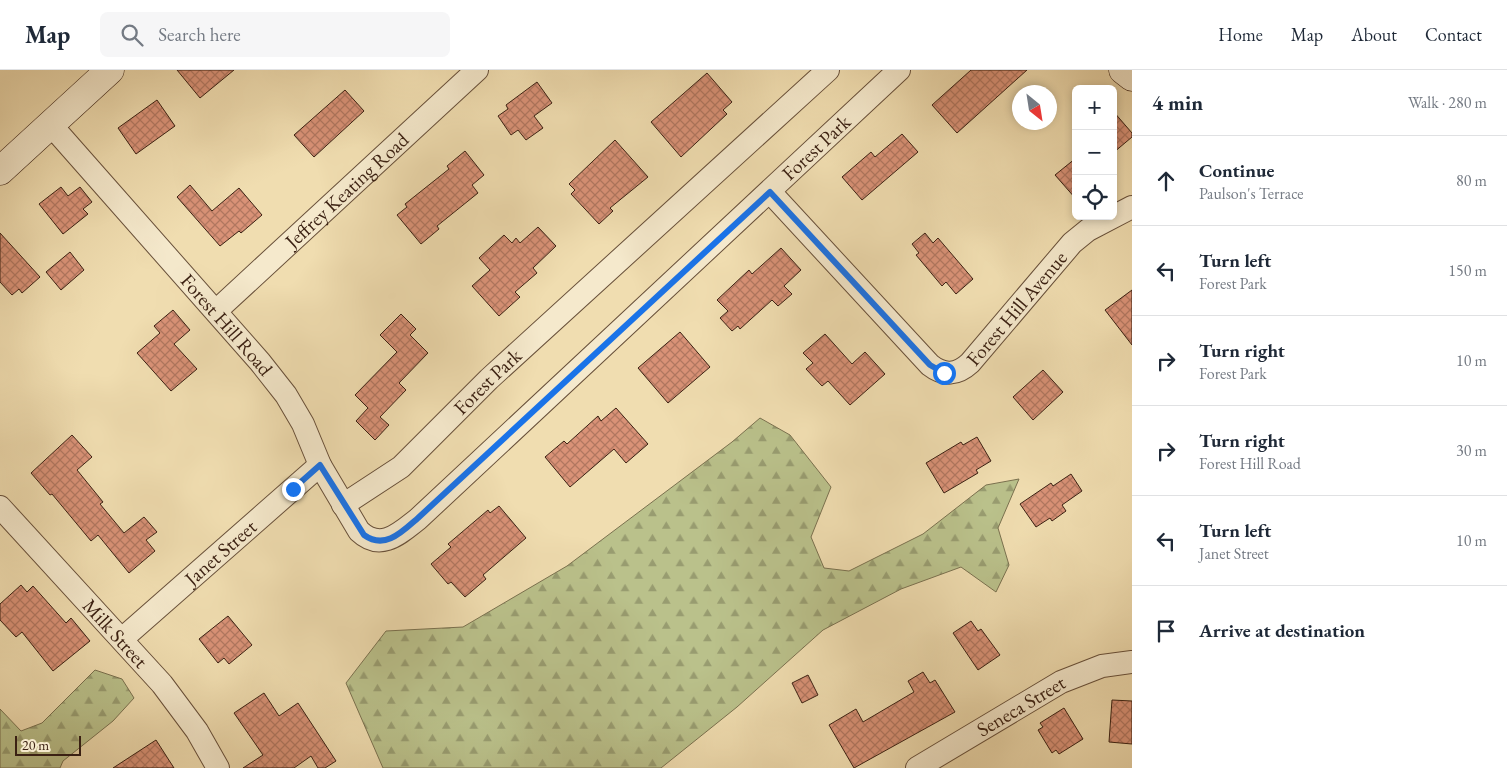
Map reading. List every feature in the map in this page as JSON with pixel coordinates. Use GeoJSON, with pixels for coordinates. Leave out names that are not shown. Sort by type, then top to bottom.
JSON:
{"type":"FeatureCollection","features":[{"type":"Feature","properties":{"kind":"main road"},"geometry":{"type":"LineString","coordinates":[[0,171],[110,70]]}},
{"type":"Feature","properties":{"kind":"main road"},"geometry":{"type":"LineString","coordinates":[[1123,70],[1132,77]]}},
{"type":"Feature","properties":{"kind":"street","name":"Jeffrey Keating Road"},"geometry":{"type":"LineString","coordinates":[[216,311],[477,70]]}},
{"type":"Feature","properties":{"kind":"street","name":"Forest Park"},"geometry":{"type":"LineString","coordinates":[[343,505],[401,467],[489,379],[828,70]]}},
{"type":"Feature","properties":{"kind":"street","name":"Forest Park"},"geometry":{"type":"LineString","coordinates":[[375,541],[395,538],[418,518],[899,70]]}},
{"type":"Feature","properties":{"kind":"street","name":"Forest Hill Road"},"geometry":{"type":"LineString","coordinates":[[51,125],[216,311],[286,395],[303,424],[320,465],[343,505],[359,531],[375,541]]}},
{"type":"Feature","properties":{"kind":"street","name":"Forest Hill Avenue"},"geometry":{"type":"LineString","coordinates":[[770,192],[930,365],[940,372],[950,373],[961,370],[970,363],[1072,242],[1088,230],[1132,207]]}},
{"type":"Feature","properties":{"kind":"street","name":"Janet Street"},"geometry":{"type":"LineString","coordinates":[[122,639],[320,465]]}},
{"type":"Feature","properties":{"kind":"street","name":"Milk Street"},"geometry":{"type":"LineString","coordinates":[[0,507],[122,639],[173,698],[218,768]]}},
{"type":"Feature","properties":{"kind":"street","name":"Seneca Street"},"geometry":{"type":"LineString","coordinates":[[916,768],[1061,682],[1097,667],[1132,662]]}},
{"type":"Feature","properties":{"kind":"green space"},"geometry":{"type":"Polygon","coordinates":[[[760,418],[790,435],[831,487],[811,537],[824,568],[849,571],[923,534],[986,485],[1019,479],[998,528],[1009,565],[996,592],[961,567],[901,589],[823,630],[737,707],[661,768],[383,768],[346,683],[386,631],[463,627],[567,566],[732,442],[760,418]]]}},
{"type":"Feature","properties":{"kind":"green space"},"geometry":{"type":"Polygon","coordinates":[[[95,670],[122,679],[134,698],[113,721],[63,761],[60,768],[0,768],[0,709],[21,731],[42,723],[95,670]]]}},
{"type":"Feature","properties":{"kind":"building"},"geometry":{"type":"Polygon","coordinates":[[[177,70],[234,70],[200,98],[177,70]]]}},
{"type":"Feature","properties":{"kind":"building"},"geometry":{"type":"Polygon","coordinates":[[[971,70],[1027,70],[957,133],[932,105],[971,70]]]}},
{"type":"Feature","properties":{"kind":"building"},"geometry":{"type":"Polygon","coordinates":[[[707,73],[732,102],[723,110],[727,114],[681,157],[651,122],[707,73]]]}},
{"type":"Feature","properties":{"kind":"building"},"geometry":{"type":"Polygon","coordinates":[[[537,82],[552,103],[534,116],[543,128],[526,140],[518,130],[511,135],[498,116],[508,109],[506,105],[537,82]]]}},
{"type":"Feature","properties":{"kind":"building"},"geometry":{"type":"Polygon","coordinates":[[[345,90],[364,111],[314,157],[294,135],[345,90]]]}},
{"type":"Feature","properties":{"kind":"building"},"geometry":{"type":"Polygon","coordinates":[[[157,100],[175,126],[136,154],[118,128],[157,100]]]}},
{"type":"Feature","properties":{"kind":"building"},"geometry":{"type":"Polygon","coordinates":[[[1117,116],[1132,133],[1132,137],[1117,150],[1117,116]]]}},
{"type":"Feature","properties":{"kind":"building"},"geometry":{"type":"Polygon","coordinates":[[[902,134],[918,152],[862,200],[842,177],[871,152],[875,157],[902,134]]]}},
{"type":"Feature","properties":{"kind":"building"},"geometry":{"type":"Polygon","coordinates":[[[615,140],[648,177],[610,208],[613,211],[599,224],[571,194],[575,190],[569,184],[615,140]]]}},
{"type":"Feature","properties":{"kind":"building"},"geometry":{"type":"Polygon","coordinates":[[[465,151],[484,175],[472,185],[478,193],[437,226],[439,229],[421,244],[397,215],[407,207],[405,204],[449,169],[447,166],[465,151]]]}},
{"type":"Feature","properties":{"kind":"building"},"geometry":{"type":"Polygon","coordinates":[[[1072,161],[1072,194],[1055,175],[1072,161]]]}},
{"type":"Feature","properties":{"kind":"building"},"geometry":{"type":"Polygon","coordinates":[[[190,185],[212,211],[239,188],[262,215],[241,233],[239,231],[220,246],[177,197],[190,185]]]}},
{"type":"Feature","properties":{"kind":"building"},"geometry":{"type":"Polygon","coordinates":[[[61,187],[68,196],[80,187],[92,202],[83,209],[88,214],[63,234],[39,204],[61,187]]]}},
{"type":"Feature","properties":{"kind":"building"},"geometry":{"type":"Polygon","coordinates":[[[538,227],[556,246],[533,268],[537,273],[515,292],[520,297],[499,316],[472,286],[490,270],[479,258],[504,235],[512,243],[516,238],[520,243],[538,227]]]}},
{"type":"Feature","properties":{"kind":"building"},"geometry":{"type":"Polygon","coordinates":[[[0,233],[40,277],[22,293],[19,289],[12,295],[0,282],[0,233]]]}},
{"type":"Feature","properties":{"kind":"building"},"geometry":{"type":"Polygon","coordinates":[[[925,233],[933,243],[938,238],[973,279],[956,294],[946,282],[942,286],[916,255],[919,253],[912,244],[925,233]]]}},
{"type":"Feature","properties":{"kind":"building"},"geometry":{"type":"Polygon","coordinates":[[[781,248],[801,270],[784,286],[792,294],[778,306],[772,300],[740,329],[738,326],[732,331],[720,318],[728,311],[717,300],[749,270],[752,274],[781,248]]]}},
{"type":"Feature","properties":{"kind":"building"},"geometry":{"type":"Polygon","coordinates":[[[70,252],[84,270],[61,290],[46,272],[70,252]]]}},
{"type":"Feature","properties":{"kind":"building"},"geometry":{"type":"Polygon","coordinates":[[[1132,290],[1132,345],[1105,310],[1132,290]]]}},
{"type":"Feature","properties":{"kind":"building"},"geometry":{"type":"Polygon","coordinates":[[[173,310],[190,330],[174,344],[197,369],[171,391],[137,353],[160,333],[154,326],[173,310]]]}},
{"type":"Feature","properties":{"kind":"building"},"geometry":{"type":"Polygon","coordinates":[[[401,314],[416,329],[410,335],[428,353],[399,383],[406,390],[380,417],[389,425],[375,440],[356,421],[368,408],[355,395],[397,352],[380,335],[401,314]]]}},
{"type":"Feature","properties":{"kind":"building"},"geometry":{"type":"Polygon","coordinates":[[[680,332],[710,367],[668,403],[638,368],[680,332]]]}},
{"type":"Feature","properties":{"kind":"building"},"geometry":{"type":"Polygon","coordinates":[[[825,334],[852,364],[865,352],[885,374],[850,405],[828,381],[822,386],[806,369],[813,363],[803,353],[825,334]]]}},
{"type":"Feature","properties":{"kind":"building"},"geometry":{"type":"Polygon","coordinates":[[[1043,370],[1063,392],[1033,420],[1013,397],[1043,370]]]}},
{"type":"Feature","properties":{"kind":"building"},"geometry":{"type":"Polygon","coordinates":[[[616,408],[648,444],[626,463],[614,449],[570,487],[545,457],[564,441],[567,444],[598,416],[601,421],[616,408]]]}},
{"type":"Feature","properties":{"kind":"building"},"geometry":{"type":"Polygon","coordinates":[[[72,435],[92,457],[77,470],[103,502],[100,504],[124,533],[144,517],[157,532],[146,540],[155,551],[129,573],[98,535],[91,541],[52,494],[50,495],[31,473],[72,435]]]}},
{"type":"Feature","properties":{"kind":"building"},"geometry":{"type":"Polygon","coordinates":[[[977,437],[991,461],[976,470],[978,473],[944,493],[926,463],[961,442],[963,445],[977,437]]]}},
{"type":"Feature","properties":{"kind":"building"},"geometry":{"type":"Polygon","coordinates":[[[1071,474],[1082,491],[1062,505],[1066,511],[1052,521],[1050,518],[1036,527],[1020,504],[1051,483],[1053,486],[1071,474]]]}},
{"type":"Feature","properties":{"kind":"building"},"geometry":{"type":"Polygon","coordinates":[[[499,506],[526,538],[483,575],[486,579],[465,597],[451,582],[448,584],[431,564],[451,547],[448,544],[488,510],[490,513],[499,506]]]}},
{"type":"Feature","properties":{"kind":"building"},"geometry":{"type":"Polygon","coordinates":[[[21,585],[27,592],[33,586],[66,623],[71,618],[90,641],[53,671],[22,632],[16,637],[0,620],[0,604],[21,585]]]}},
{"type":"Feature","properties":{"kind":"building"},"geometry":{"type":"Polygon","coordinates":[[[228,616],[252,645],[229,664],[224,658],[218,663],[199,639],[228,616]]]}},
{"type":"Feature","properties":{"kind":"building"},"geometry":{"type":"Polygon","coordinates":[[[971,621],[978,631],[981,629],[1000,655],[978,670],[953,633],[971,621]]]}},
{"type":"Feature","properties":{"kind":"building"},"geometry":{"type":"Polygon","coordinates":[[[923,672],[930,683],[935,680],[955,712],[854,768],[829,725],[856,709],[863,722],[914,692],[908,681],[923,672]]]}},
{"type":"Feature","properties":{"kind":"building"},"geometry":{"type":"Polygon","coordinates":[[[808,675],[818,695],[802,703],[792,683],[808,675]]]}},
{"type":"Feature","properties":{"kind":"building"},"geometry":{"type":"Polygon","coordinates":[[[264,693],[279,716],[298,703],[336,761],[325,768],[318,768],[311,756],[294,768],[243,768],[263,755],[234,713],[264,693]]]}},
{"type":"Feature","properties":{"kind":"building"},"geometry":{"type":"Polygon","coordinates":[[[1112,700],[1132,701],[1132,744],[1109,742],[1112,700]]]}},
{"type":"Feature","properties":{"kind":"building"},"geometry":{"type":"Polygon","coordinates":[[[1064,708],[1083,739],[1059,754],[1056,750],[1052,753],[1038,730],[1043,727],[1040,723],[1064,708]]]}},
{"type":"Feature","properties":{"kind":"building"},"geometry":{"type":"Polygon","coordinates":[[[156,740],[174,768],[113,768],[156,740]]]}},
{"type":"Feature","properties":{"kind":"route"},"geometry":{"type":"LineString","coordinates":[[293,489],[320,465],[359,531],[375,541],[395,538],[770,192],[930,365],[944,373]]}}]}
